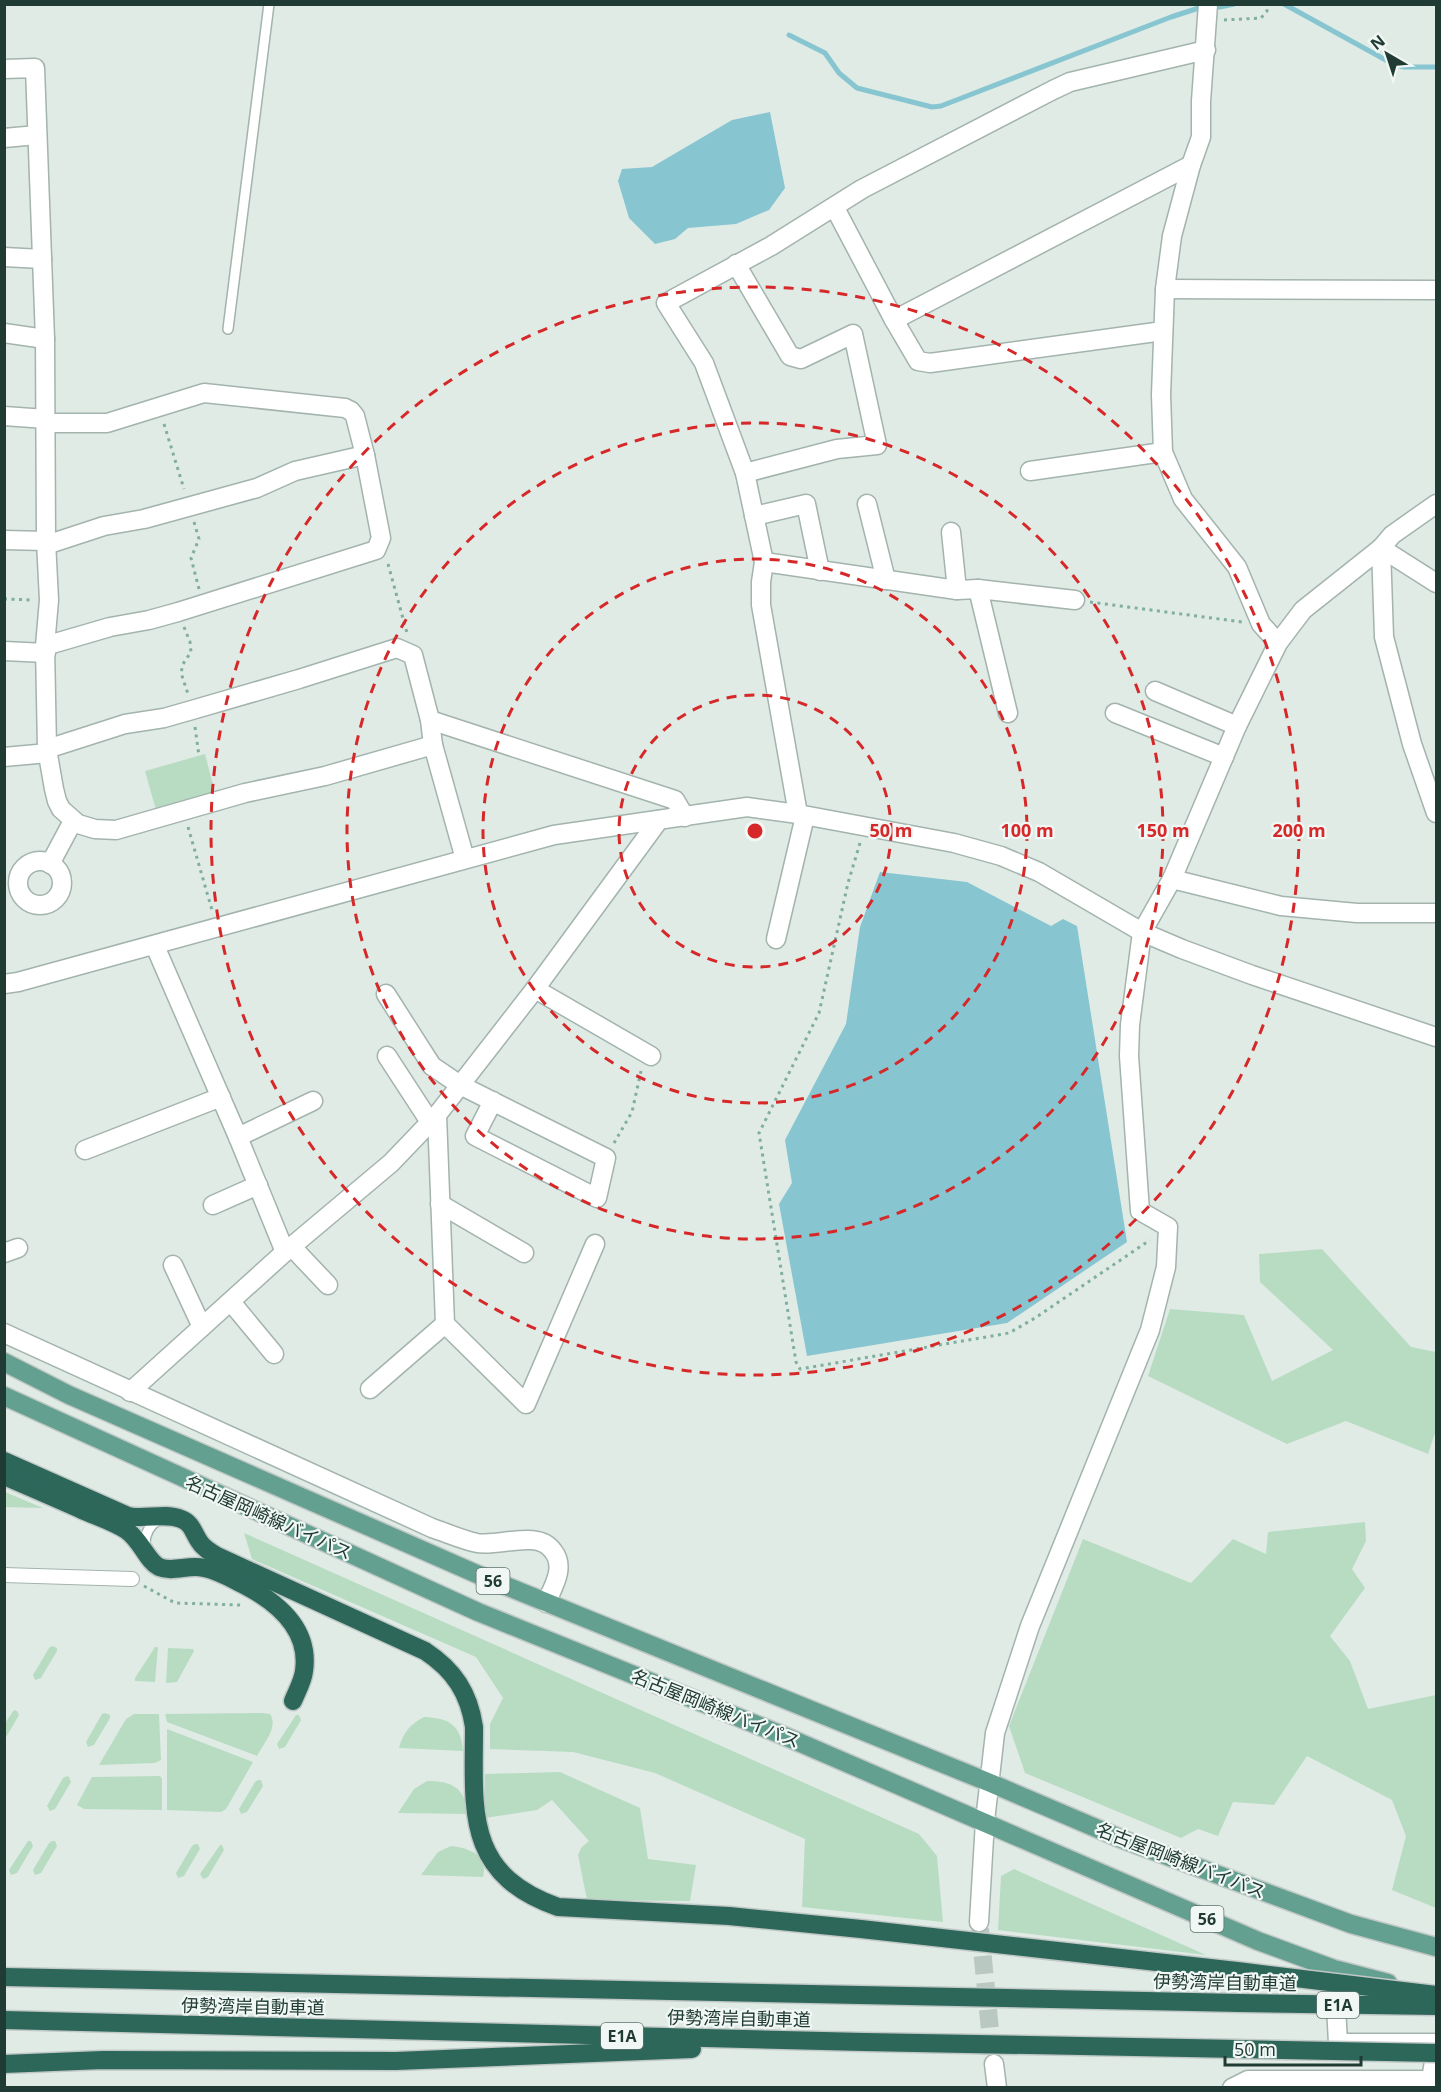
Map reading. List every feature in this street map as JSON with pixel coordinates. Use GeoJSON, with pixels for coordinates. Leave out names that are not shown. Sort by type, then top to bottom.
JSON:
{"type":"FeatureCollection","features":[{"type":"Feature","properties":{"kind":"highway"},"geometry":{"type":"LineString","coordinates":[[4,1461],[128,1515],[182,1519],[189,1524],[191,1554],[202,1567],[219,1572],[265,1596],[288,1616],[301,1642],[304,1658],[304,1671],[293,1701]]}},
{"type":"Feature","properties":{"kind":"highway"},"geometry":{"type":"LineString","coordinates":[[4,1476],[128,1532],[145,1549],[152,1562],[159,1567],[174,1569],[203,1546],[217,1556],[425,1651],[439,1660],[461,1684],[472,1713],[475,1816],[483,1846],[491,1860],[506,1877],[525,1893],[540,1901],[558,1907],[602,1911],[729,1916],[861,1929],[1437,1995]]}},
{"type":"Feature","properties":{"kind":"highway","name":"伊勢湾岸自動車道"},"geometry":{"type":"LineString","coordinates":[[4,1977],[1437,2006]]}},
{"type":"Feature","properties":{"kind":"highway","name":"伊勢湾岸自動車道"},"geometry":{"type":"LineString","coordinates":[[4,2020],[864,2042],[1437,2051]]}},
{"type":"Feature","properties":{"kind":"highway"},"geometry":{"type":"LineString","coordinates":[[4,2064],[103,2060],[396,2061],[864,2042]]}},
{"type":"Feature","properties":{"kind":"main road","name":"名古屋岡崎線バイパス"},"geometry":{"type":"LineString","coordinates":[[4,1362],[102,1409],[546,1603],[988,1782],[1124,1840],[1351,1924],[1437,1947]]}},
{"type":"Feature","properties":{"kind":"main road","name":"名古屋岡崎線バイパス"},"geometry":{"type":"LineString","coordinates":[[4,1396],[478,1612],[771,1730],[1258,1941],[1334,1969],[1437,1995]]}},
{"type":"Feature","properties":{"kind":"street"},"geometry":{"type":"LineString","coordinates":[[1208,13],[1201,101],[1201,137],[1172,236],[1165,289],[1161,395],[1164,452],[1183,499],[1237,567],[1261,624],[1278,642]]}},
{"type":"Feature","properties":{"kind":"street"},"geometry":{"type":"LineString","coordinates":[[776,939],[801,815],[761,605],[764,562],[745,473],[704,363],[666,303],[835,208],[862,189],[1070,82],[1206,50]]}},
{"type":"Feature","properties":{"kind":"street"},"geometry":{"type":"LineString","coordinates":[[4,69],[35,68],[45,339],[46,543],[49,600],[45,650],[47,751],[57,801],[78,824],[95,829],[116,830],[244,793],[324,776],[433,746]]}},
{"type":"Feature","properties":{"kind":"street"},"geometry":{"type":"LineString","coordinates":[[4,138],[38,135]]}},
{"type":"Feature","properties":{"kind":"street"},"geometry":{"type":"LineString","coordinates":[[894,320],[1191,165]]}},
{"type":"Feature","properties":{"kind":"street"},"geometry":{"type":"LineString","coordinates":[[835,208],[918,361],[930,363],[1163,331]]}},
{"type":"Feature","properties":{"kind":"street"},"geometry":{"type":"LineString","coordinates":[[4,257],[42,259]]}},
{"type":"Feature","properties":{"kind":"street"},"geometry":{"type":"LineString","coordinates":[[736,264],[790,356],[801,359],[853,334],[877,445],[837,449],[745,473]]}},
{"type":"Feature","properties":{"kind":"street"},"geometry":{"type":"LineString","coordinates":[[1165,289],[1437,290]]}},
{"type":"Feature","properties":{"kind":"street"},"geometry":{"type":"LineString","coordinates":[[4,333],[45,339]]}},
{"type":"Feature","properties":{"kind":"street"},"geometry":{"type":"LineString","coordinates":[[4,416],[46,421],[108,423],[204,393],[345,408],[355,416],[381,538],[376,550],[178,612],[110,627],[45,650],[4,651]]}},
{"type":"Feature","properties":{"kind":"street"},"geometry":{"type":"LineString","coordinates":[[1030,471],[1164,452]]}},
{"type":"Feature","properties":{"kind":"street"},"geometry":{"type":"LineString","coordinates":[[4,540],[46,543],[104,526],[144,519],[257,488],[295,471],[365,455]]}},
{"type":"Feature","properties":{"kind":"street"},"geometry":{"type":"LineString","coordinates":[[754,516],[806,504],[820,571]]}},
{"type":"Feature","properties":{"kind":"street"},"geometry":{"type":"LineString","coordinates":[[867,504],[886,580]]}},
{"type":"Feature","properties":{"kind":"street"},"geometry":{"type":"LineString","coordinates":[[979,1922],[988,1782],[995,1733],[1030,1626],[1150,1330],[1166,1267],[1168,1227],[1140,1211],[1129,1056],[1130,1025],[1142,932],[1172,879],[1237,726],[1278,642],[1303,610],[1381,548],[1392,535],[1437,504]]}},
{"type":"Feature","properties":{"kind":"street"},"geometry":{"type":"LineString","coordinates":[[951,532],[957,590]]}},
{"type":"Feature","properties":{"kind":"street"},"geometry":{"type":"LineString","coordinates":[[1381,548],[1437,583]]}},
{"type":"Feature","properties":{"kind":"street"},"geometry":{"type":"LineString","coordinates":[[1381,548],[1384,637],[1412,744],[1437,813]]}},
{"type":"Feature","properties":{"kind":"street"},"geometry":{"type":"LineString","coordinates":[[764,562],[957,590],[978,589],[1075,600]]}},
{"type":"Feature","properties":{"kind":"street"},"geometry":{"type":"LineString","coordinates":[[978,589],[1008,712]]}},
{"type":"Feature","properties":{"kind":"street"},"geometry":{"type":"LineString","coordinates":[[4,757],[47,751],[124,724],[164,718],[397,648],[413,655],[430,720],[433,746],[465,859]]}},
{"type":"Feature","properties":{"kind":"street"},"geometry":{"type":"LineString","coordinates":[[1155,691],[1237,726]]}},
{"type":"Feature","properties":{"kind":"street"},"geometry":{"type":"LineString","coordinates":[[1115,713],[1224,757]]}},
{"type":"Feature","properties":{"kind":"street"},"geometry":{"type":"LineString","coordinates":[[430,720],[675,800],[685,817]]}},
{"type":"Feature","properties":{"kind":"street"},"geometry":{"type":"LineString","coordinates":[[4,984],[155,946],[554,834],[747,807],[954,843],[1001,856],[1039,872],[1142,932],[1252,975],[1437,1037]]}},
{"type":"Feature","properties":{"kind":"street"},"geometry":{"type":"LineString","coordinates":[[130,1392],[288,1249],[391,1163],[433,1119],[535,989],[659,820]]}},
{"type":"Feature","properties":{"kind":"street"},"geometry":{"type":"LineString","coordinates":[[50,864],[74,821]]}},
{"type":"Feature","properties":{"kind":"street"},"geometry":{"type":"LineString","coordinates":[[1172,879],[1281,906],[1356,914],[1437,913]]}},
{"type":"Feature","properties":{"kind":"street"},"geometry":{"type":"LineString","coordinates":[[155,946],[288,1249],[328,1285]]}},
{"type":"Feature","properties":{"kind":"street"},"geometry":{"type":"LineString","coordinates":[[535,989],[648,1054]]}},
{"type":"Feature","properties":{"kind":"street"},"geometry":{"type":"LineString","coordinates":[[386,994],[432,1066],[460,1084],[606,1158],[597,1198],[475,1136],[493,1101]]}},
{"type":"Feature","properties":{"kind":"street"},"geometry":{"type":"LineString","coordinates":[[387,1056],[433,1119],[446,1324],[526,1404],[595,1244]]}},
{"type":"Feature","properties":{"kind":"street"},"geometry":{"type":"LineString","coordinates":[[85,1150],[221,1097]]}},
{"type":"Feature","properties":{"kind":"street"},"geometry":{"type":"LineString","coordinates":[[238,1137],[314,1101]]}},
{"type":"Feature","properties":{"kind":"street"},"geometry":{"type":"LineString","coordinates":[[213,1205],[258,1185]]}},
{"type":"Feature","properties":{"kind":"street"},"geometry":{"type":"LineString","coordinates":[[440,1204],[524,1253]]}},
{"type":"Feature","properties":{"kind":"street"},"geometry":{"type":"LineString","coordinates":[[173,1265],[202,1327]]}},
{"type":"Feature","properties":{"kind":"street"},"geometry":{"type":"LineString","coordinates":[[231,1302],[274,1354]]}},
{"type":"Feature","properties":{"kind":"street"},"geometry":{"type":"LineString","coordinates":[[370,1389],[446,1324]]}},
{"type":"Feature","properties":{"kind":"street"},"geometry":{"type":"LineString","coordinates":[[4,1333],[432,1528],[478,1543],[539,1540],[550,1545],[558,1557],[559,1572],[546,1603]]}},
{"type":"Feature","properties":{"kind":"street"},"geometry":{"type":"LineString","coordinates":[[4,1575],[132,1579]]}},
{"type":"Feature","properties":{"kind":"street"},"geometry":{"type":"LineString","coordinates":[[1334,1969],[1338,2043],[1437,2043]]}},
{"type":"Feature","properties":{"kind":"street"},"geometry":{"type":"LineString","coordinates":[[1232,2088],[1248,2080],[1434,2080],[1437,2051]]}},
{"type":"Feature","properties":{"kind":"street"},"geometry":{"type":"LineString","coordinates":[[994,2064],[997,2088]]}},
{"type":"Feature","properties":{"kind":"lane"},"geometry":{"type":"LineString","coordinates":[[228,329],[269,4]]}},
{"type":"Feature","properties":{"kind":"lane"},"geometry":{"type":"LineString","coordinates":[[145,1549],[146,1532],[157,1520],[165,1517]]}},
{"type":"Feature","properties":{"kind":"path"},"geometry":{"type":"LineString","coordinates":[[1208,13],[1261,18],[1267,11],[1267,4]]}},
{"type":"Feature","properties":{"kind":"path"},"geometry":{"type":"LineString","coordinates":[[381,538],[413,655]]}},
{"type":"Feature","properties":{"kind":"path"},"geometry":{"type":"LineString","coordinates":[[4,599],[49,600]]}},
{"type":"Feature","properties":{"kind":"path"},"geometry":{"type":"LineString","coordinates":[[1075,600],[1261,624]]}},
{"type":"Feature","properties":{"kind":"path"},"geometry":{"type":"LineString","coordinates":[[178,612],[190,642],[191,652],[183,664],[182,673],[192,710],[199,756]]}},
{"type":"Feature","properties":{"kind":"path"},"geometry":{"type":"LineString","coordinates":[[183,810],[217,928]]}},
{"type":"Feature","properties":{"kind":"path"},"geometry":{"type":"LineString","coordinates":[[865,827],[848,883],[819,1013],[759,1133],[796,1362],[800,1369],[1009,1333],[1035,1318],[1168,1227]]}},
{"type":"Feature","properties":{"kind":"path"},"geometry":{"type":"LineString","coordinates":[[606,1158],[632,1112],[648,1054]]}},
{"type":"Feature","properties":{"kind":"path"},"geometry":{"type":"LineString","coordinates":[[132,1579],[175,1603],[242,1605]]}},
{"type":"Feature","properties":{"kind":"green space"},"geometry":{"type":"Polygon","coordinates":[[[205,754],[215,793],[156,810],[145,771],[205,754]]]}},
{"type":"Feature","properties":{"kind":"green space"},"geometry":{"type":"Polygon","coordinates":[[[1322,1249],[1411,1347],[1436,1352],[1436,1430],[1428,1454],[1346,1421],[1287,1444],[1148,1376],[1170,1309],[1244,1315],[1272,1381],[1333,1350],[1260,1282],[1259,1254],[1322,1249]]]}},
{"type":"Feature","properties":{"kind":"green space"},"geometry":{"type":"Polygon","coordinates":[[[5,1492],[43,1508],[5,1507],[5,1492]]]}},
{"type":"Feature","properties":{"kind":"green space"},"geometry":{"type":"Polygon","coordinates":[[[1365,1522],[1366,1541],[1352,1569],[1365,1588],[1330,1636],[1350,1661],[1368,1709],[1436,1695],[1436,1908],[1392,1890],[1406,1836],[1392,1800],[1307,1756],[1274,1805],[1233,1802],[1218,1836],[1198,1829],[1181,1838],[1025,1773],[1009,1726],[1083,1539],[1191,1583],[1233,1539],[1266,1554],[1268,1532],[1365,1522]]]}},
{"type":"Feature","properties":{"kind":"green space"},"geometry":{"type":"Polygon","coordinates":[[[244,1533],[919,1834],[937,1856],[943,1922],[802,1907],[805,1839],[655,1773],[573,1752],[490,1749],[490,1724],[503,1698],[476,1657],[252,1559],[244,1533]]]}},
{"type":"Feature","properties":{"kind":"green space"},"geometry":{"type":"Polygon","coordinates":[[[52,1646],[57,1648],[57,1651],[41,1678],[35,1680],[33,1675],[52,1646]]]}},
{"type":"Feature","properties":{"kind":"green space"},"geometry":{"type":"Polygon","coordinates":[[[155,1647],[158,1647],[155,1682],[135,1681],[135,1678],[155,1647]]]}},
{"type":"Feature","properties":{"kind":"green space"},"geometry":{"type":"Polygon","coordinates":[[[168,1648],[193,1649],[194,1651],[177,1682],[166,1683],[168,1648]]]}},
{"type":"Feature","properties":{"kind":"green space"},"geometry":{"type":"Polygon","coordinates":[[[14,1710],[19,1715],[5,1739],[5,1723],[14,1710]]]}},
{"type":"Feature","properties":{"kind":"green space"},"geometry":{"type":"Polygon","coordinates":[[[102,1714],[110,1715],[110,1718],[94,1745],[88,1747],[86,1742],[102,1714]]]}},
{"type":"Feature","properties":{"kind":"green space"},"geometry":{"type":"Polygon","coordinates":[[[134,1714],[159,1714],[161,1760],[155,1763],[99,1765],[126,1719],[134,1714]]]}},
{"type":"Feature","properties":{"kind":"green space"},"geometry":{"type":"Polygon","coordinates":[[[165,1714],[270,1714],[273,1724],[257,1756],[167,1722],[165,1714]]]}},
{"type":"Feature","properties":{"kind":"green space"},"geometry":{"type":"Polygon","coordinates":[[[296,1715],[299,1715],[301,1720],[285,1747],[279,1749],[277,1744],[296,1715]]]}},
{"type":"Feature","properties":{"kind":"green space"},"geometry":{"type":"Polygon","coordinates":[[[424,1717],[447,1721],[452,1725],[460,1735],[463,1751],[399,1748],[408,1730],[424,1717]]]}},
{"type":"Feature","properties":{"kind":"green space"},"geometry":{"type":"Polygon","coordinates":[[[167,1729],[253,1762],[226,1809],[221,1812],[167,1810],[167,1729]]]}},
{"type":"Feature","properties":{"kind":"green space"},"geometry":{"type":"Polygon","coordinates":[[[560,1772],[640,1808],[648,1859],[696,1865],[690,1901],[587,1900],[578,1855],[581,1848],[589,1841],[552,1800],[537,1810],[485,1818],[485,1774],[560,1772]]]}},
{"type":"Feature","properties":{"kind":"green space"},"geometry":{"type":"Polygon","coordinates":[[[67,1776],[71,1782],[55,1809],[50,1811],[47,1806],[63,1778],[67,1776]]]}},
{"type":"Feature","properties":{"kind":"green space"},"geometry":{"type":"Polygon","coordinates":[[[160,1776],[162,1779],[162,1810],[84,1809],[77,1805],[92,1777],[160,1776]]]}},
{"type":"Feature","properties":{"kind":"green space"},"geometry":{"type":"Polygon","coordinates":[[[258,1780],[261,1780],[263,1786],[247,1812],[241,1814],[239,1809],[258,1780]]]}},
{"type":"Feature","properties":{"kind":"green space"},"geometry":{"type":"Polygon","coordinates":[[[427,1781],[443,1782],[455,1787],[464,1797],[468,1814],[398,1813],[414,1789],[427,1781]]]}},
{"type":"Feature","properties":{"kind":"green space"},"geometry":{"type":"Polygon","coordinates":[[[28,1841],[31,1841],[33,1846],[17,1873],[11,1875],[9,1870],[28,1841]]]}},
{"type":"Feature","properties":{"kind":"green space"},"geometry":{"type":"Polygon","coordinates":[[[52,1841],[55,1841],[57,1846],[41,1873],[35,1875],[33,1870],[52,1841]]]}},
{"type":"Feature","properties":{"kind":"green space"},"geometry":{"type":"Polygon","coordinates":[[[195,1844],[198,1844],[200,1849],[184,1876],[178,1878],[176,1873],[195,1844]]]}},
{"type":"Feature","properties":{"kind":"green space"},"geometry":{"type":"Polygon","coordinates":[[[220,1845],[224,1850],[208,1877],[203,1879],[200,1874],[220,1845]]]}},
{"type":"Feature","properties":{"kind":"green space"},"geometry":{"type":"Polygon","coordinates":[[[451,1846],[476,1854],[483,1863],[483,1877],[421,1875],[438,1852],[451,1846]]]}},
{"type":"Feature","properties":{"kind":"green space"},"geometry":{"type":"Polygon","coordinates":[[[1014,1869],[1206,1955],[998,1930],[1001,1876],[1014,1869]]]}},
{"type":"Feature","properties":{"kind":"water"},"geometry":{"type":"Polygon","coordinates":[[[770,112],[785,188],[769,210],[736,224],[688,228],[675,239],[655,244],[629,218],[618,181],[622,169],[652,167],[732,120],[770,112]]]}},
{"type":"Feature","properties":{"kind":"water"},"geometry":{"type":"Polygon","coordinates":[[[880,872],[967,882],[1051,926],[1063,919],[1077,926],[1127,1242],[1007,1323],[807,1356],[779,1204],[792,1183],[785,1140],[846,1024],[860,927],[880,872]]]}},
{"type":"Feature","properties":{"kind":"waterway"},"geometry":{"type":"LineString","coordinates":[[789,35],[825,53],[839,73],[857,88],[932,107],[941,106],[1171,17],[1202,7],[1234,4]]}},
{"type":"Feature","properties":{"kind":"waterway"},"geometry":{"type":"LineString","coordinates":[[1284,4],[1393,64],[1404,67],[1436,67]]}},
{"type":"Feature","properties":{"kind":"tunnel"},"geometry":{"type":"LineString","coordinates":[[980,1929],[993,2060]]}}]}
